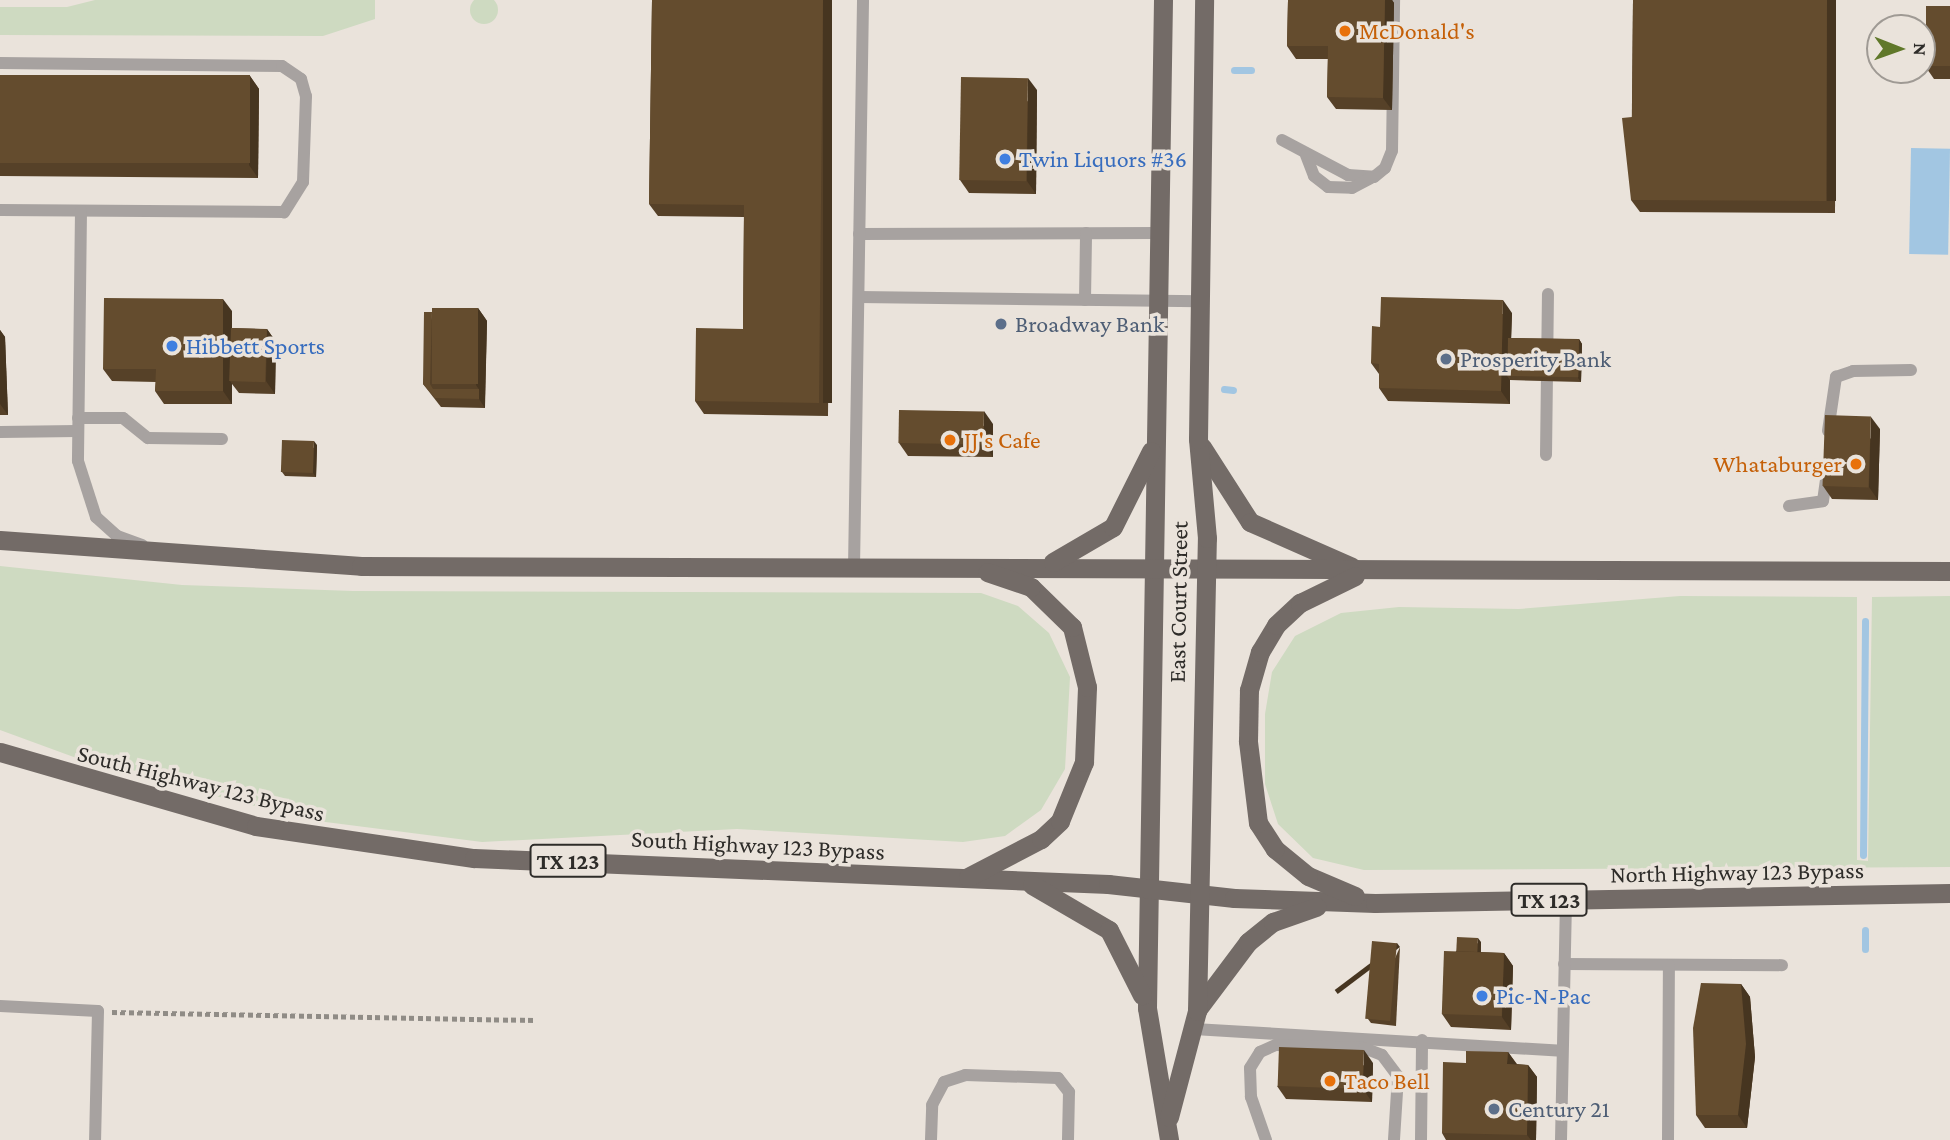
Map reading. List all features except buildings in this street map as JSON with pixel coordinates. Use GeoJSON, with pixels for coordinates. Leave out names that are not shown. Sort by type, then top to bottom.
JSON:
{"type":"FeatureCollection","features":[{"type":"Feature","properties":{"kind":"main road","name":"East Court Street"},"geometry":{"type":"LineString","coordinates":[[1163,0],[1147,1008],[1169,1117],[1169,1140]]}},
{"type":"Feature","properties":{"kind":"main road","name":"East Court Street"},"geometry":{"type":"LineString","coordinates":[[1169,1117],[1196,1020],[1205,569],[1198,439],[1204,0]]}},
{"type":"Feature","properties":{"kind":"main road"},"geometry":{"type":"LineString","coordinates":[[1046,565],[1113,527],[1136,489],[1156,437]]}},
{"type":"Feature","properties":{"kind":"main road"},"geometry":{"type":"LineString","coordinates":[[1198,439],[1250,522],[1366,572]]}},
{"type":"Feature","properties":{"kind":"main road"},"geometry":{"type":"LineString","coordinates":[[0,540],[168,555],[361,566],[973,569],[1046,565],[1366,572],[1950,571]]}},
{"type":"Feature","properties":{"kind":"main road"},"geometry":{"type":"LineString","coordinates":[[960,880],[1023,849],[1060,821],[1084,762],[1087,687],[1072,628],[1053,606],[1031,587],[973,569]]}},
{"type":"Feature","properties":{"kind":"main road"},"geometry":{"type":"LineString","coordinates":[[1366,572],[1322,589],[1276,625],[1249,690],[1248,741],[1258,823],[1275,849],[1330,888],[1375,902]]}},
{"type":"Feature","properties":{"kind":"main road","name":"South Highway 123 Bypass"},"geometry":{"type":"LineString","coordinates":[[0,752],[164,803],[365,846],[474,858],[1148,887]]}},
{"type":"Feature","properties":{"kind":"main road"},"geometry":{"type":"LineString","coordinates":[[1021,881],[1109,930],[1147,1008]]}},
{"type":"Feature","properties":{"kind":"main road","name":"North Highway 123 Bypass"},"geometry":{"type":"LineString","coordinates":[[1148,887],[1198,894],[1346,902],[1950,893]]}},
{"type":"Feature","properties":{"kind":"main road"},"geometry":{"type":"LineString","coordinates":[[1196,1020],[1222,973],[1273,922],[1346,902]]}},
{"type":"Feature","properties":{"kind":"lane"},"geometry":{"type":"LineString","coordinates":[[854,568],[863,0]]}},
{"type":"Feature","properties":{"kind":"lane"},"geometry":{"type":"LineString","coordinates":[[1306,155],[1314,176],[1328,187],[1352,188],[1374,177],[1392,151],[1394,0]]}},
{"type":"Feature","properties":{"kind":"lane"},"geometry":{"type":"LineString","coordinates":[[0,63],[282,66],[301,79],[303,182],[284,212],[0,210]]}},
{"type":"Feature","properties":{"kind":"lane"},"geometry":{"type":"LineString","coordinates":[[1282,140],[1348,175],[1374,177]]}},
{"type":"Feature","properties":{"kind":"lane"},"geometry":{"type":"LineString","coordinates":[[82,211],[78,461],[96,517],[117,536],[168,555]]}},
{"type":"Feature","properties":{"kind":"lane"},"geometry":{"type":"LineString","coordinates":[[1085,300],[1086,233]]}},
{"type":"Feature","properties":{"kind":"lane"},"geometry":{"type":"LineString","coordinates":[[859,234],[1159,233]]}},
{"type":"Feature","properties":{"kind":"lane"},"geometry":{"type":"LineString","coordinates":[[1546,455],[1548,294]]}},
{"type":"Feature","properties":{"kind":"lane"},"geometry":{"type":"LineString","coordinates":[[859,297],[1200,301]]}},
{"type":"Feature","properties":{"kind":"lane"},"geometry":{"type":"LineString","coordinates":[[1828,450],[1836,377],[1853,371],[1911,370]]}},
{"type":"Feature","properties":{"kind":"lane"},"geometry":{"type":"LineString","coordinates":[[0,432],[78,430],[123,418],[148,438],[222,439]]}},
{"type":"Feature","properties":{"kind":"lane"},"geometry":{"type":"LineString","coordinates":[[1790,506],[1824,501],[1827,463]]}},
{"type":"Feature","properties":{"kind":"lane"},"geometry":{"type":"LineString","coordinates":[[1561,1140],[1566,900]]}},
{"type":"Feature","properties":{"kind":"lane"},"geometry":{"type":"LineString","coordinates":[[1564,964],[1782,965]]}},
{"type":"Feature","properties":{"kind":"lane"},"geometry":{"type":"LineString","coordinates":[[1668,1140],[1669,965]]}},
{"type":"Feature","properties":{"kind":"lane"},"geometry":{"type":"LineString","coordinates":[[0,1006],[98,1011],[95,1140]]}},
{"type":"Feature","properties":{"kind":"lane"},"geometry":{"type":"LineString","coordinates":[[1196,1020],[1561,1051]]}},
{"type":"Feature","properties":{"kind":"lane"},"geometry":{"type":"LineString","coordinates":[[1421,1140],[1422,1040]]}},
{"type":"Feature","properties":{"kind":"lane"},"geometry":{"type":"LineString","coordinates":[[1266,1140],[1251,1097],[1250,1068],[1276,1045],[1364,1048],[1382,1055],[1398,1076],[1394,1140]]}},
{"type":"Feature","properties":{"kind":"lane"},"geometry":{"type":"LineString","coordinates":[[931,1140],[932,1105],[944,1082],[965,1075],[1058,1078],[1069,1091],[1068,1140]]}},
{"type":"Feature","properties":{"kind":"path"},"geometry":{"type":"LineString","coordinates":[[98,1011],[536,1020]]}},
{"type":"Feature","properties":{"kind":"green space"},"geometry":{"type":"Polygon","coordinates":[[[484,-4],[494,0],[498,10],[494,20],[484,24],[474,20],[470,10],[474,0],[484,-4]]]}},
{"type":"Feature","properties":{"kind":"green space"},"geometry":{"type":"Polygon","coordinates":[[[95,0],[375,0],[375,19],[323,36],[0,35],[0,7],[67,7],[95,0]]]}},
{"type":"Feature","properties":{"kind":"green space"},"geometry":{"type":"Polygon","coordinates":[[[0,566],[182,585],[353,591],[981,593],[1018,606],[1049,633],[1070,677],[1065,769],[1041,810],[1005,836],[963,842],[737,829],[482,842],[310,820],[101,767],[0,730],[0,566]]]}},
{"type":"Feature","properties":{"kind":"green space"},"geometry":{"type":"Polygon","coordinates":[[[1680,596],[1857,597],[1857,860],[1868,861],[1872,597],[1950,596],[1950,867],[1364,870],[1313,858],[1278,824],[1265,784],[1265,714],[1272,672],[1295,636],[1341,613],[1399,607],[1519,609],[1680,596]]]}},
{"type":"Feature","properties":{"kind":"water"},"geometry":{"type":"Polygon","coordinates":[[[1911,148],[1950,149],[1948,255],[1909,254],[1911,148]]]}},
{"type":"Feature","properties":{"kind":"waterway"},"geometry":{"type":"LineString","coordinates":[[1234,70],[1251,70]]}},
{"type":"Feature","properties":{"kind":"waterway"},"geometry":{"type":"LineString","coordinates":[[1224,389],[1233,390]]}},
{"type":"Feature","properties":{"kind":"waterway"},"geometry":{"type":"LineString","coordinates":[[1863,855],[1865,621]]}},
{"type":"Feature","properties":{"kind":"waterway"},"geometry":{"type":"LineString","coordinates":[[1865,930],[1865,949]]}},
{"type":"Feature","properties":{"kind":"place","name":"McDonald's"},"geometry":{"type":"Point","coordinates":[1345,31]}},
{"type":"Feature","properties":{"kind":"place","name":"Twin Liquors #36"},"geometry":{"type":"Point","coordinates":[1005,159]}},
{"type":"Feature","properties":{"kind":"place","name":"Broadway Bank"},"geometry":{"type":"Point","coordinates":[1001,324]}},
{"type":"Feature","properties":{"kind":"place","name":"Hibbett Sports"},"geometry":{"type":"Point","coordinates":[172,346]}},
{"type":"Feature","properties":{"kind":"place","name":"Prosperity Bank"},"geometry":{"type":"Point","coordinates":[1446,359]}},
{"type":"Feature","properties":{"kind":"place","name":"JJ's Cafe"},"geometry":{"type":"Point","coordinates":[950,440]}},
{"type":"Feature","properties":{"kind":"place","name":"Whataburger"},"geometry":{"type":"Point","coordinates":[1856,464]}},
{"type":"Feature","properties":{"kind":"place","name":"Pic-N-Pac"},"geometry":{"type":"Point","coordinates":[1482,996]}},
{"type":"Feature","properties":{"kind":"place","name":"Taco Bell"},"geometry":{"type":"Point","coordinates":[1330,1081]}},
{"type":"Feature","properties":{"kind":"place","name":"Century 21"},"geometry":{"type":"Point","coordinates":[1494,1109]}}]}
